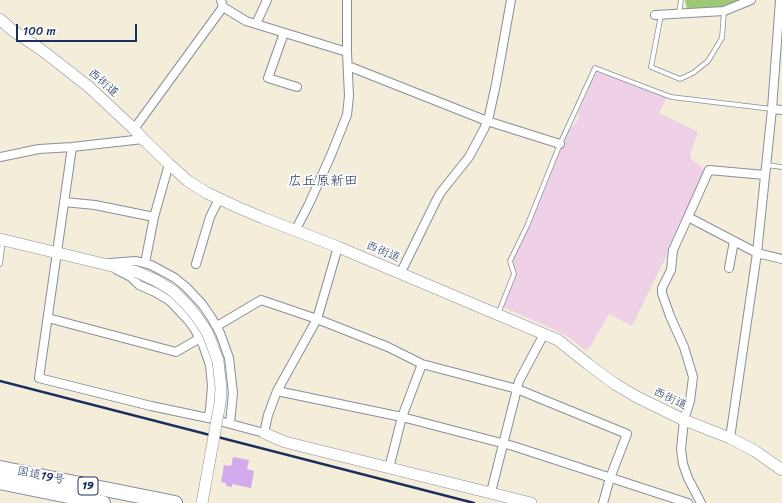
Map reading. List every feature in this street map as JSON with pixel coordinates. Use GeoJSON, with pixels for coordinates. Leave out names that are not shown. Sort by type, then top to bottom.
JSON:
{"type":"FeatureCollection","features":[{"type":"Feature","properties":{"kind":"highway","name":"国道19号"},"geometry":{"type":"LineString","coordinates":[[0,468],[175,503]]}},
{"type":"Feature","properties":{"kind":"highway","name":"国道19号"},"geometry":{"type":"LineString","coordinates":[[0,482],[103,503]]}},
{"type":"Feature","properties":{"kind":"main road","name":"西街道"},"geometry":{"type":"LineString","coordinates":[[0,19],[12,30],[43,51],[89,87],[169,164],[207,193],[263,218],[338,247],[558,340],[615,384],[637,397],[684,420],[730,438],[755,451],[782,470]]}},
{"type":"Feature","properties":{"kind":"main road"},"geometry":{"type":"LineString","coordinates":[[1,240],[137,272],[155,280],[173,291],[198,317],[207,332],[218,360],[221,389],[220,403],[202,503]]}},
{"type":"Feature","properties":{"kind":"main road"},"geometry":{"type":"LineString","coordinates":[[264,433],[285,442],[531,503]]}},
{"type":"Feature","properties":{"kind":"street"},"geometry":{"type":"LineString","coordinates":[[256,24],[267,0]]}},
{"type":"Feature","properties":{"kind":"street"},"geometry":{"type":"LineString","coordinates":[[295,231],[331,155],[347,115],[349,96],[347,0]]}},
{"type":"Feature","properties":{"kind":"street"},"geometry":{"type":"LineString","coordinates":[[400,274],[436,201],[469,157],[484,129],[496,84],[511,0]]}},
{"type":"Feature","properties":{"kind":"street"},"geometry":{"type":"LineString","coordinates":[[658,15],[724,11],[751,0]]}},
{"type":"Feature","properties":{"kind":"street"},"geometry":{"type":"LineString","coordinates":[[730,438],[757,253],[779,48],[780,0]]}},
{"type":"Feature","properties":{"kind":"street"},"geometry":{"type":"LineString","coordinates":[[134,129],[222,4],[246,21],[347,52]]}},
{"type":"Feature","properties":{"kind":"street"},"geometry":{"type":"LineString","coordinates":[[284,33],[268,78],[297,87]]}},
{"type":"Feature","properties":{"kind":"street"},"geometry":{"type":"LineString","coordinates":[[348,66],[487,121],[560,144]]}},
{"type":"Feature","properties":{"kind":"street"},"geometry":{"type":"LineString","coordinates":[[772,109],[782,110]]}},
{"type":"Feature","properties":{"kind":"street"},"geometry":{"type":"LineString","coordinates":[[0,157],[39,149],[143,139]]}},
{"type":"Feature","properties":{"kind":"street"},"geometry":{"type":"LineString","coordinates":[[72,147],[39,378],[150,406],[230,423],[264,433],[268,415],[277,391],[317,319],[338,247]]}},
{"type":"Feature","properties":{"kind":"street"},"geometry":{"type":"LineString","coordinates":[[144,262],[154,217],[169,164]]}},
{"type":"Feature","properties":{"kind":"street"},"geometry":{"type":"LineString","coordinates":[[701,503],[688,478],[683,464],[681,449],[684,420],[690,401],[693,377],[684,347],[670,316],[662,293],[662,288],[671,270],[673,250],[709,170],[765,175]]}},
{"type":"Feature","properties":{"kind":"street"},"geometry":{"type":"LineString","coordinates":[[196,264],[210,217],[219,198]]}},
{"type":"Feature","properties":{"kind":"street"},"geometry":{"type":"LineString","coordinates":[[64,202],[154,217]]}},
{"type":"Feature","properties":{"kind":"street"},"geometry":{"type":"LineString","coordinates":[[688,217],[757,253],[782,259]]}},
{"type":"Feature","properties":{"kind":"street"},"geometry":{"type":"LineString","coordinates":[[729,268],[734,241]]}},
{"type":"Feature","properties":{"kind":"street"},"geometry":{"type":"LineString","coordinates":[[104,264],[136,261],[144,262],[175,278],[202,304],[217,326],[229,358],[233,392],[230,423]]}},
{"type":"Feature","properties":{"kind":"street"},"geometry":{"type":"LineString","coordinates":[[104,264],[130,277],[139,285],[170,301],[188,320],[200,338],[210,365],[212,386],[208,418]]}},
{"type":"Feature","properties":{"kind":"street"},"geometry":{"type":"LineString","coordinates":[[217,326],[261,300],[317,319],[388,347],[422,364],[517,390],[627,434],[610,478],[603,503]]}},
{"type":"Feature","properties":{"kind":"street"},"geometry":{"type":"LineString","coordinates":[[48,318],[176,352],[200,338]]}},
{"type":"Feature","properties":{"kind":"street"},"geometry":{"type":"LineString","coordinates":[[491,492],[519,381],[544,334]]}},
{"type":"Feature","properties":{"kind":"street"},"geometry":{"type":"LineString","coordinates":[[389,468],[402,417],[422,364]]}},
{"type":"Feature","properties":{"kind":"street"},"geometry":{"type":"LineString","coordinates":[[277,391],[402,417],[513,446],[688,503]]}},
{"type":"Feature","properties":{"kind":"lane"},"geometry":{"type":"LineString","coordinates":[[679,14],[681,0]]}},
{"type":"Feature","properties":{"kind":"lane"},"geometry":{"type":"LineString","coordinates":[[658,15],[651,67],[680,79],[693,73],[708,61],[722,38],[724,11]]}},
{"type":"Feature","properties":{"kind":"lane"},"geometry":{"type":"LineString","coordinates":[[498,315],[514,274],[510,261],[527,226],[560,144],[595,68],[671,97],[772,109]]}},
{"type":"Feature","properties":{"kind":"lane"},"geometry":{"type":"LineString","coordinates":[[766,165],[782,167]]}},
{"type":"Feature","properties":{"kind":"lane"},"geometry":{"type":"LineString","coordinates":[[0,264],[1,240]]}},
{"type":"Feature","properties":{"kind":"shaded area"},"geometry":{"type":"Polygon","coordinates":[[[597,70],[667,98],[659,113],[698,132],[690,154],[691,159],[706,170],[632,326],[609,314],[590,347],[586,351],[570,338],[503,307],[516,274],[512,262],[529,227],[569,130],[578,120],[579,111],[597,70]]]}},
{"type":"Feature","properties":{"kind":"green space"},"geometry":{"type":"Polygon","coordinates":[[[685,0],[746,0],[733,11],[688,13],[685,0]]]}},
{"type":"Feature","properties":{"kind":"building"},"geometry":{"type":"Polygon","coordinates":[[[233,457],[249,460],[247,469],[254,471],[251,488],[232,484],[232,487],[226,486],[226,483],[221,482],[224,465],[231,466],[233,457]]]}},
{"type":"Feature","properties":{"kind":"railway"},"geometry":{"type":"LineString","coordinates":[[0,381],[474,503]]}},
{"type":"Feature","properties":{"kind":"district","name":"広丘原新田"},"geometry":{"type":"Point","coordinates":[323,181]}}]}
